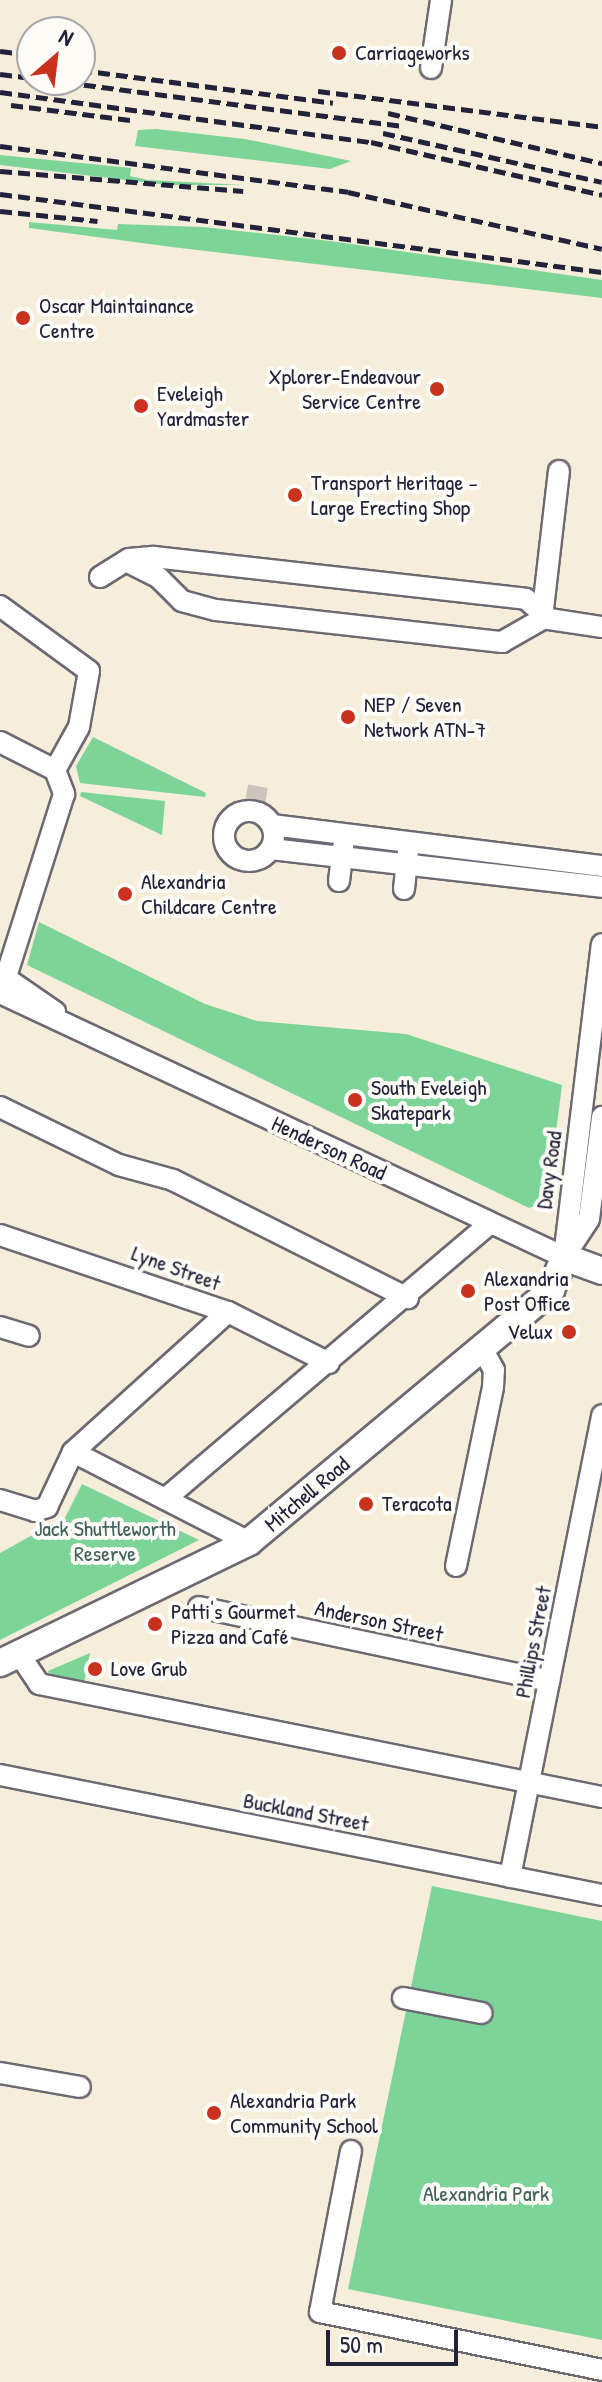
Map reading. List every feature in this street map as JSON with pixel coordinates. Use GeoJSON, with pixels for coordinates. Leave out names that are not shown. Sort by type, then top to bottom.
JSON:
{"type":"FeatureCollection","features":[{"type":"Feature","properties":{"kind":"main road","name":"Henderson Road"},"geometry":{"type":"LineString","coordinates":[[564,1257],[602,1271]]}},
{"type":"Feature","properties":{"kind":"main road","name":"Mitchell Road"},"geometry":{"type":"LineString","coordinates":[[10,1659],[249,1542],[551,1290],[564,1257]]}},
{"type":"Feature","properties":{"kind":"street"},"geometry":{"type":"LineString","coordinates":[[431,68],[441,0]]}},
{"type":"Feature","properties":{"kind":"street"},"geometry":{"type":"LineString","coordinates":[[540,618],[559,471]]}},
{"type":"Feature","properties":{"kind":"street"},"geometry":{"type":"LineString","coordinates":[[100,577],[124,562],[169,559],[514,597],[540,618],[602,627]]}},
{"type":"Feature","properties":{"kind":"street"},"geometry":{"type":"LineString","coordinates":[[124,562],[148,569],[175,596],[216,610],[502,642],[540,618]]}},
{"type":"Feature","properties":{"kind":"street"},"geometry":{"type":"LineString","coordinates":[[0,606],[89,671],[79,727],[55,770]]}},
{"type":"Feature","properties":{"kind":"street"},"geometry":{"type":"LineString","coordinates":[[0,742],[55,770],[64,794],[1,987]]}},
{"type":"Feature","properties":{"kind":"street"},"geometry":{"type":"LineString","coordinates":[[343,847],[272,825],[254,807],[231,819],[227,847],[245,861],[271,849],[343,847],[602,887]]}},
{"type":"Feature","properties":{"kind":"street"},"geometry":{"type":"LineString","coordinates":[[271,849],[272,825]]}},
{"type":"Feature","properties":{"kind":"street"},"geometry":{"type":"LineString","coordinates":[[339,881],[343,847]]}},
{"type":"Feature","properties":{"kind":"street"},"geometry":{"type":"LineString","coordinates":[[408,855],[602,866]]}},
{"type":"Feature","properties":{"kind":"street"},"geometry":{"type":"LineString","coordinates":[[404,889],[408,855]]}},
{"type":"Feature","properties":{"kind":"street","name":"Davy Road"},"geometry":{"type":"LineString","coordinates":[[564,1257],[596,1053],[602,944]]}},
{"type":"Feature","properties":{"kind":"street","name":"Henderson Road"},"geometry":{"type":"LineString","coordinates":[[1,987],[489,1224],[564,1257]]}},
{"type":"Feature","properties":{"kind":"street"},"geometry":{"type":"LineString","coordinates":[[0,1107],[119,1165],[173,1180],[408,1298]]}},
{"type":"Feature","properties":{"kind":"street","name":"Davy Road"},"geometry":{"type":"LineString","coordinates":[[564,1257],[589,1219],[602,1117]]}},
{"type":"Feature","properties":{"kind":"street"},"geometry":{"type":"LineString","coordinates":[[165,1499],[408,1298],[489,1224]]}},
{"type":"Feature","properties":{"kind":"street","name":"Lyne Street"},"geometry":{"type":"LineString","coordinates":[[0,1235],[228,1312],[329,1363]]}},
{"type":"Feature","properties":{"kind":"street"},"geometry":{"type":"LineString","coordinates":[[0,1500],[35,1511],[47,1507],[73,1452],[228,1312]]}},
{"type":"Feature","properties":{"kind":"street"},"geometry":{"type":"LineString","coordinates":[[0,1327],[29,1336]]}},
{"type":"Feature","properties":{"kind":"street"},"geometry":{"type":"LineString","coordinates":[[456,1566],[493,1387],[494,1370],[482,1348]]}},
{"type":"Feature","properties":{"kind":"street","name":"Phillips Street"},"geometry":{"type":"LineString","coordinates":[[510,1877],[602,1415]]}},
{"type":"Feature","properties":{"kind":"street"},"geometry":{"type":"LineString","coordinates":[[73,1452],[249,1542]]}},
{"type":"Feature","properties":{"kind":"street","name":"Anderson Street"},"geometry":{"type":"LineString","coordinates":[[199,1607],[549,1681]]}},
{"type":"Feature","properties":{"kind":"street"},"geometry":{"type":"LineString","coordinates":[[10,1659],[39,1684],[602,1797]]}},
{"type":"Feature","properties":{"kind":"street","name":"Buckland Street"},"geometry":{"type":"LineString","coordinates":[[0,1775],[602,1895]]}},
{"type":"Feature","properties":{"kind":"street"},"geometry":{"type":"LineString","coordinates":[[403,1998],[482,2013]]}},
{"type":"Feature","properties":{"kind":"street"},"geometry":{"type":"LineString","coordinates":[[0,2073],[80,2087]]}},
{"type":"Feature","properties":{"kind":"street"},"geometry":{"type":"LineString","coordinates":[[351,2151],[320,2312],[602,2370]]}},
{"type":"Feature","properties":{"kind":"green space"},"geometry":{"type":"Polygon","coordinates":[[[156,129],[245,139],[351,161],[330,169],[135,146],[138,130],[156,129]]]}},
{"type":"Feature","properties":{"kind":"green space"},"geometry":{"type":"Polygon","coordinates":[[[0,155],[131,168],[130,176],[148,180],[243,185],[168,185],[0,165],[0,155]]]}},
{"type":"Feature","properties":{"kind":"green space"},"geometry":{"type":"Polygon","coordinates":[[[29,222],[117,230],[118,224],[203,227],[330,241],[602,280],[602,298],[172,247],[29,228],[29,222]]]}},
{"type":"Feature","properties":{"kind":"green space"},"geometry":{"type":"Polygon","coordinates":[[[93,737],[206,793],[205,797],[80,783],[76,766],[93,737]]]}},
{"type":"Feature","properties":{"kind":"green space"},"geometry":{"type":"Polygon","coordinates":[[[81,792],[165,801],[162,835],[80,796],[81,792]]]}},
{"type":"Feature","properties":{"kind":"green space"},"geometry":{"type":"Polygon","coordinates":[[[39,922],[205,1004],[257,1021],[406,1034],[562,1085],[547,1202],[529,1208],[27,965],[39,922]]]}},
{"type":"Feature","properties":{"kind":"green space","name":"Jack Shuttleworth Reserve"},"geometry":{"type":"Polygon","coordinates":[[[82,1484],[199,1540],[0,1640],[0,1553],[36,1533],[56,1536],[82,1484]]]}},
{"type":"Feature","properties":{"kind":"green space"},"geometry":{"type":"Polygon","coordinates":[[[90,1653],[84,1683],[50,1677],[48,1671],[90,1653]]]}},
{"type":"Feature","properties":{"kind":"green space","name":"Alexandria Park"},"geometry":{"type":"Polygon","coordinates":[[[432,1886],[602,1921],[602,2340],[348,2289],[432,1886]]]}},
{"type":"Feature","properties":{"kind":"tunnel"},"geometry":{"type":"LineString","coordinates":[[255,803],[258,786]]}},
{"type":"Feature","properties":{"kind":"railway"},"geometry":{"type":"LineString","coordinates":[[0,51],[16,53]]}},
{"type":"Feature","properties":{"kind":"railway"},"geometry":{"type":"LineString","coordinates":[[96,72],[333,103]]}},
{"type":"Feature","properties":{"kind":"railway"},"geometry":{"type":"LineString","coordinates":[[0,74],[16,76]]}},
{"type":"Feature","properties":{"kind":"railway"},"geometry":{"type":"LineString","coordinates":[[96,86],[401,126]]}},
{"type":"Feature","properties":{"kind":"railway"},"geometry":{"type":"LineString","coordinates":[[318,91],[602,127]]}},
{"type":"Feature","properties":{"kind":"railway"},"geometry":{"type":"LineString","coordinates":[[0,92],[371,142],[602,195]]}},
{"type":"Feature","properties":{"kind":"railway"},"geometry":{"type":"LineString","coordinates":[[11,105],[130,120]]}},
{"type":"Feature","properties":{"kind":"railway"},"geometry":{"type":"LineString","coordinates":[[388,113],[602,163]]}},
{"type":"Feature","properties":{"kind":"railway"},"geometry":{"type":"LineString","coordinates":[[383,133],[602,182]]}},
{"type":"Feature","properties":{"kind":"railway"},"geometry":{"type":"LineString","coordinates":[[0,146],[348,192],[602,249]]}},
{"type":"Feature","properties":{"kind":"railway"},"geometry":{"type":"LineString","coordinates":[[0,171],[243,191]]}},
{"type":"Feature","properties":{"kind":"railway"},"geometry":{"type":"LineString","coordinates":[[0,194],[602,272]]}},
{"type":"Feature","properties":{"kind":"railway"},"geometry":{"type":"LineString","coordinates":[[0,211],[97,221]]}},
{"type":"Feature","properties":{"kind":"place","name":"Carriageworks"},"geometry":{"type":"Point","coordinates":[339,53]}},
{"type":"Feature","properties":{"kind":"place","name":"Oscar Maintainance Centre"},"geometry":{"type":"Point","coordinates":[23,318]}},
{"type":"Feature","properties":{"kind":"place","name":"Xplorer-Endeavour Service Centre"},"geometry":{"type":"Point","coordinates":[437,389]}},
{"type":"Feature","properties":{"kind":"place","name":"Eveleigh Yardmaster"},"geometry":{"type":"Point","coordinates":[141,406]}},
{"type":"Feature","properties":{"kind":"place","name":"Transport Heritage – Large Erecting Shop"},"geometry":{"type":"Point","coordinates":[295,495]}},
{"type":"Feature","properties":{"kind":"place","name":"NEP / Seven Network ATN-7"},"geometry":{"type":"Point","coordinates":[348,717]}},
{"type":"Feature","properties":{"kind":"place","name":"Alexandria Childcare Centre"},"geometry":{"type":"Point","coordinates":[125,894]}},
{"type":"Feature","properties":{"kind":"place","name":"South Eveleigh Skatepark"},"geometry":{"type":"Point","coordinates":[355,1100]}},
{"type":"Feature","properties":{"kind":"place","name":"Alexandria Post Office"},"geometry":{"type":"Point","coordinates":[468,1291]}},
{"type":"Feature","properties":{"kind":"place","name":"Velux"},"geometry":{"type":"Point","coordinates":[569,1332]}},
{"type":"Feature","properties":{"kind":"place","name":"Teracota"},"geometry":{"type":"Point","coordinates":[366,1504]}},
{"type":"Feature","properties":{"kind":"place","name":"Patti's Gourmet Pizza and Café"},"geometry":{"type":"Point","coordinates":[155,1624]}},
{"type":"Feature","properties":{"kind":"place","name":"Love Grub"},"geometry":{"type":"Point","coordinates":[95,1669]}},
{"type":"Feature","properties":{"kind":"place","name":"Alexandria Park Community School"},"geometry":{"type":"Point","coordinates":[214,2113]}}]}
